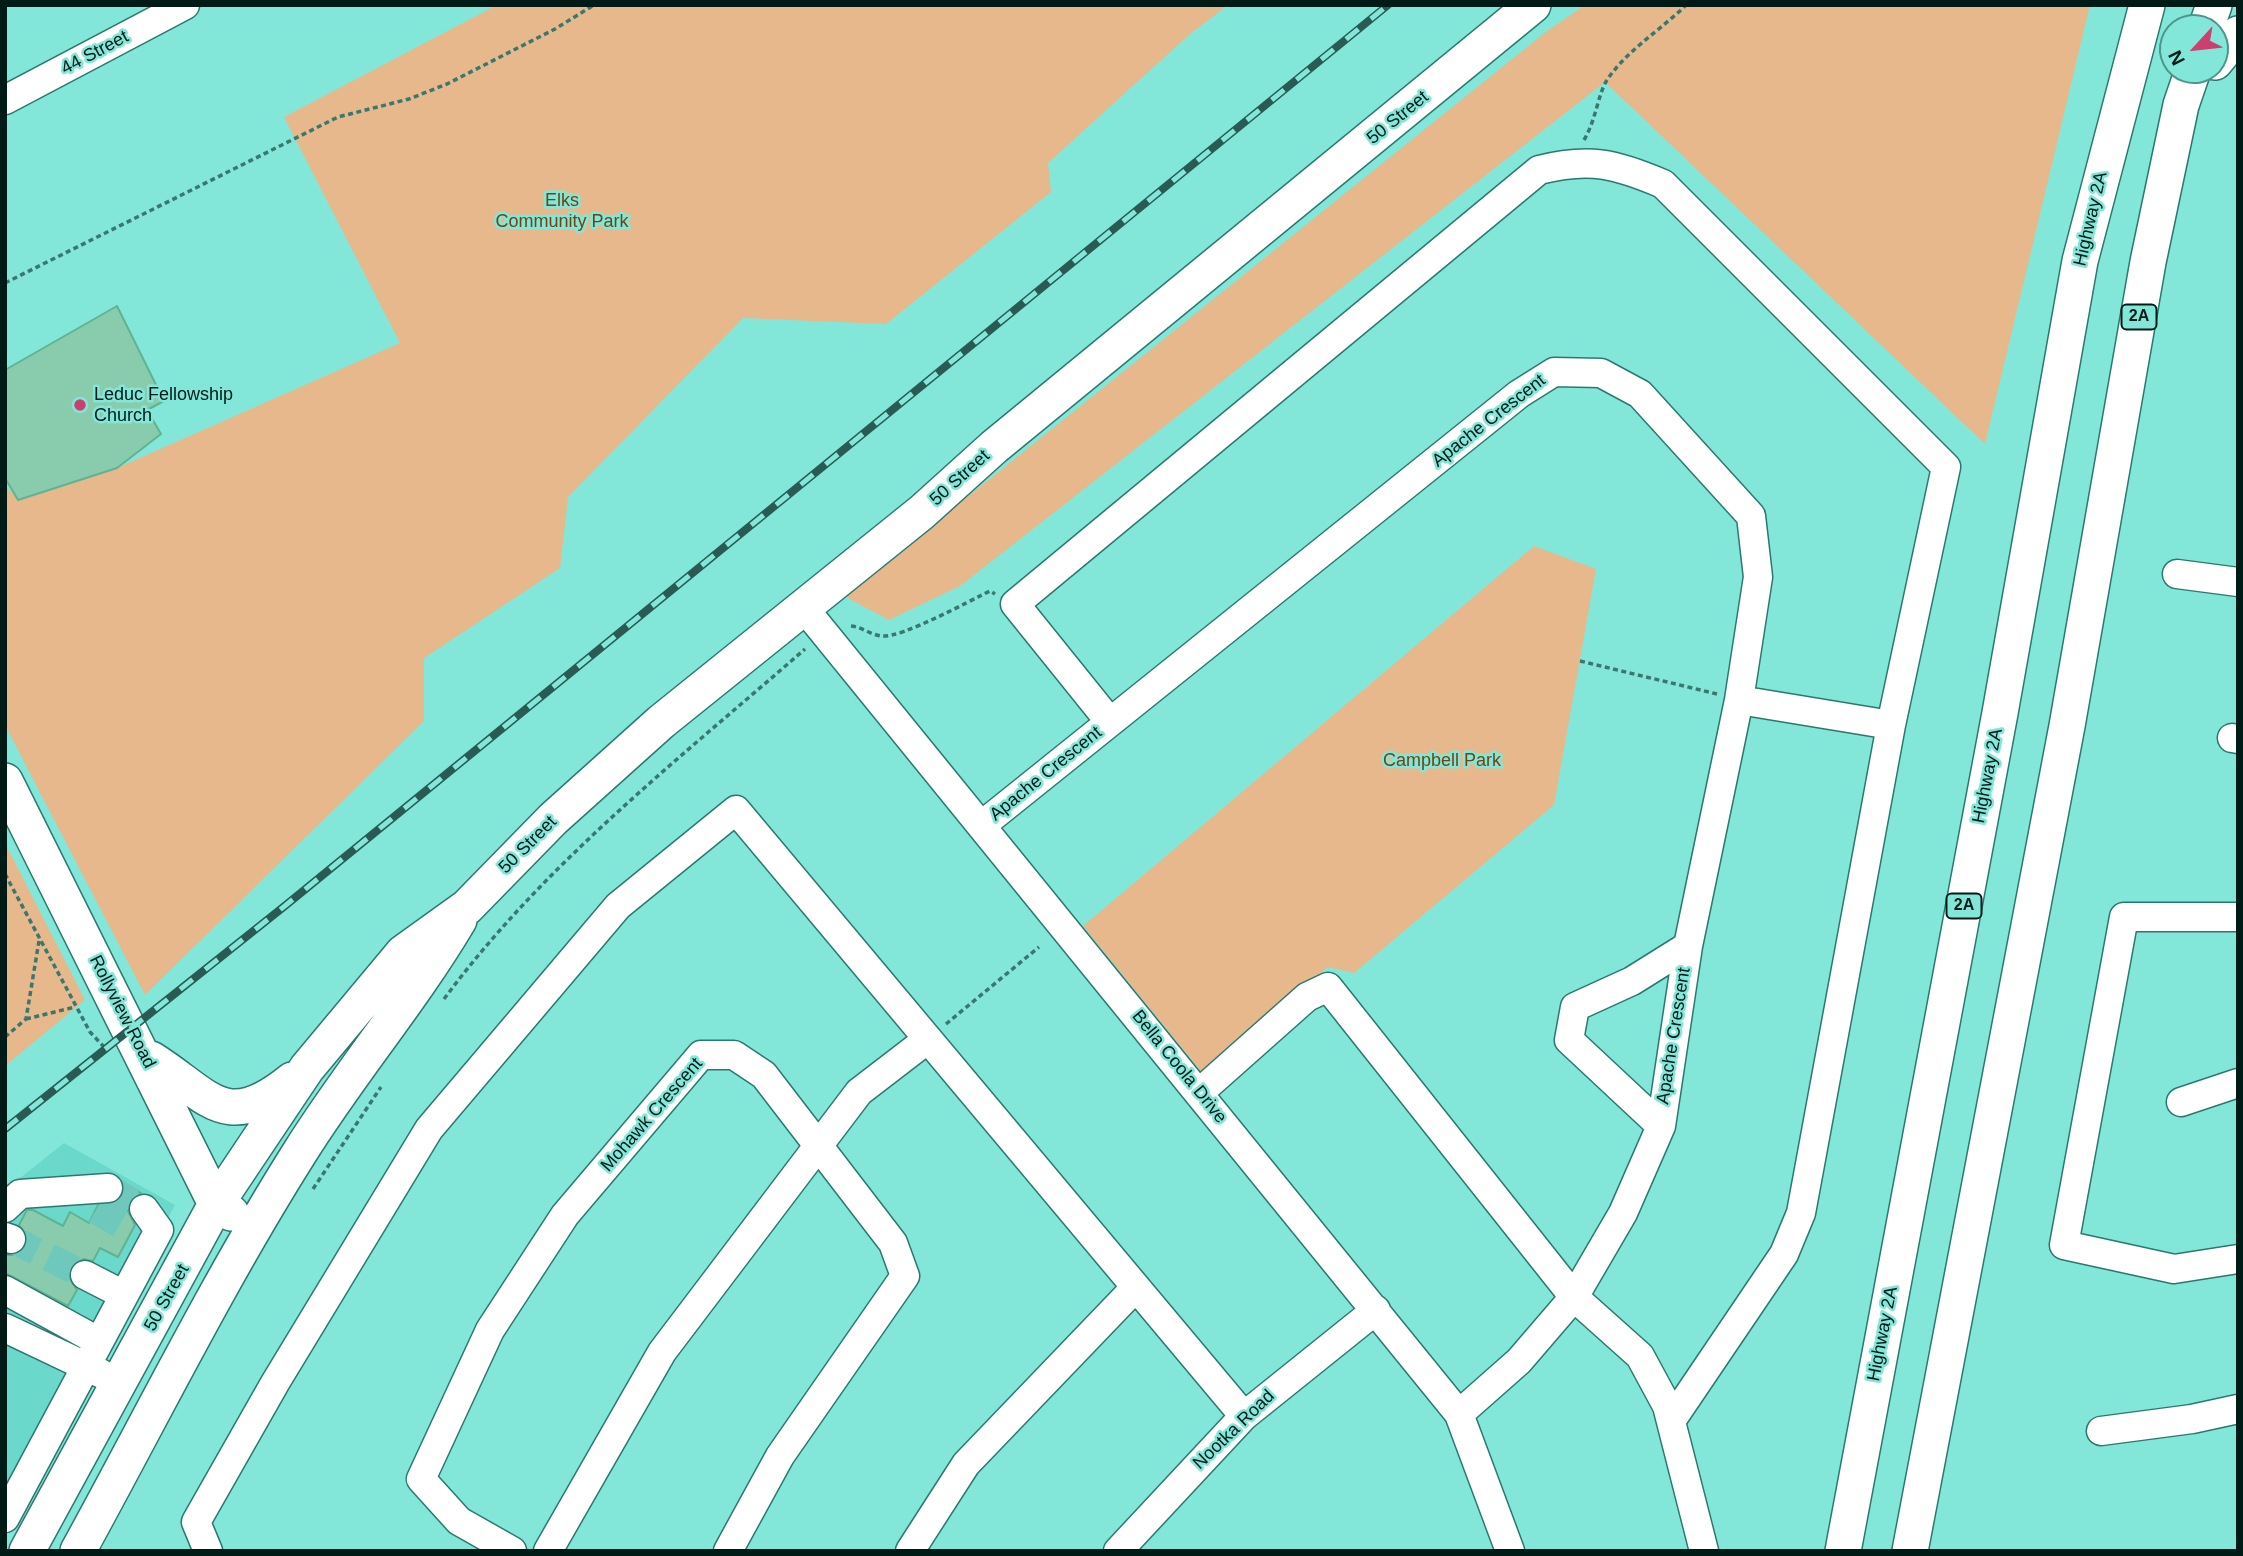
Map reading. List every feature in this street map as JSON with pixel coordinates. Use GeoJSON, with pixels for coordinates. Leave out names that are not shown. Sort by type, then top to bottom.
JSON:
{"type":"FeatureCollection","features":[{"type":"Feature","properties":{"kind":"main road","name":"50 Street"},"geometry":{"type":"LineString","coordinates":[[33,1541],[216,1204],[307,1068],[403,953],[467,907],[553,819],[661,722],[813,621],[922,513],[995,447],[1466,63],[1533,5]]}},
{"type":"Feature","properties":{"kind":"main road","name":"50 Street"},"geometry":{"type":"LineString","coordinates":[[1466,63],[1557,5]]}},
{"type":"Feature","properties":{"kind":"main road"},"geometry":{"type":"LineString","coordinates":[[2130,5],[2134,42]]}},
{"type":"Feature","properties":{"kind":"main road","name":"Highway 2A"},"geometry":{"type":"LineString","coordinates":[[1843,1551],[2000,713],[2080,261],[2134,42],[2147,5]]}},
{"type":"Feature","properties":{"kind":"main road","name":"2A"},"geometry":{"type":"LineString","coordinates":[[1910,1551],[2067,726],[2148,262],[2181,105],[2188,84]]}},
{"type":"Feature","properties":{"kind":"main road"},"geometry":{"type":"LineString","coordinates":[[2181,105],[2198,84]]}},
{"type":"Feature","properties":{"kind":"main road","name":"Rollyview Road"},"geometry":{"type":"LineString","coordinates":[[5,781],[128,1056],[216,1204]]}},
{"type":"Feature","properties":{"kind":"main road","name":"50 Street"},"geometry":{"type":"LineString","coordinates":[[78,1551],[256,1227],[352,1070],[428,973],[467,907]]}},
{"type":"Feature","properties":{"kind":"main road"},"geometry":{"type":"LineString","coordinates":[[128,1056],[202,1098],[220,1105],[249,1106],[263,1102],[307,1068]]}},
{"type":"Feature","properties":{"kind":"main road"},"geometry":{"type":"LineString","coordinates":[[216,1204],[256,1227]]}},
{"type":"Feature","properties":{"kind":"street","name":"44 Street"},"geometry":{"type":"LineString","coordinates":[[5,100],[186,5]]}},
{"type":"Feature","properties":{"kind":"street"},"geometry":{"type":"LineString","coordinates":[[1110,722],[1015,604],[1539,170],[1570,162],[1621,166],[1663,184],[1946,467],[1891,725],[1801,1213],[1784,1254],[1671,1421]]}},
{"type":"Feature","properties":{"kind":"street","name":"Apache Crescent"},"geometry":{"type":"LineString","coordinates":[[982,825],[1519,394],[1554,372],[1601,373],[1640,394],[1751,516],[1758,577],[1739,700],[1688,946],[1661,1126],[1623,1213],[1574,1297],[1519,1361],[1459,1414]]}},
{"type":"Feature","properties":{"kind":"street"},"geometry":{"type":"LineString","coordinates":[[2177,574],[2238,582]]}},
{"type":"Feature","properties":{"kind":"street","name":"Bella Coola Drive"},"geometry":{"type":"LineString","coordinates":[[813,621],[982,825],[1459,1414],[1510,1551]]}},
{"type":"Feature","properties":{"kind":"street"},"geometry":{"type":"LineString","coordinates":[[1739,700],[1891,725]]}},
{"type":"Feature","properties":{"kind":"street"},"geometry":{"type":"LineString","coordinates":[[208,1551],[196,1522],[275,1383],[429,1129],[618,906],[736,810],[1244,1416]]}},
{"type":"Feature","properties":{"kind":"street"},"geometry":{"type":"LineString","coordinates":[[2238,917],[2124,917],[2064,1245],[2175,1269],[2238,1259]]}},
{"type":"Feature","properties":{"kind":"street","name":"Apache Crescent"},"geometry":{"type":"LineString","coordinates":[[1661,1126],[1569,1041],[1574,1007],[1632,981],[1688,946]]}},
{"type":"Feature","properties":{"kind":"street"},"geometry":{"type":"LineString","coordinates":[[1199,1093],[1307,997],[1328,987],[1574,1297],[1640,1356],[1667,1406],[1704,1551]]}},
{"type":"Feature","properties":{"kind":"street"},"geometry":{"type":"LineString","coordinates":[[548,1551],[662,1352],[859,1092],[928,1039]]}},
{"type":"Feature","properties":{"kind":"street","name":"Mohawk Crescent"},"geometry":{"type":"LineString","coordinates":[[512,1551],[459,1521],[421,1479],[490,1331],[565,1215],[701,1055],[734,1055],[764,1075],[894,1243],[905,1276],[780,1456],[728,1551]]}},
{"type":"Feature","properties":{"kind":"street"},"geometry":{"type":"LineString","coordinates":[[2181,1102],[2238,1083]]}},
{"type":"Feature","properties":{"kind":"street"},"geometry":{"type":"LineString","coordinates":[[5,1208],[20,1194],[94,1196]]}},
{"type":"Feature","properties":{"kind":"street"},"geometry":{"type":"LineString","coordinates":[[33,1541],[6,1516],[124,1295],[145,1223]]}},
{"type":"Feature","properties":{"kind":"street"},"geometry":{"type":"LineString","coordinates":[[85,1275],[124,1295]]}},
{"type":"Feature","properties":{"kind":"street"},"geometry":{"type":"LineString","coordinates":[[910,1551],[966,1464],[1136,1287]]}},
{"type":"Feature","properties":{"kind":"street"},"geometry":{"type":"LineString","coordinates":[[5,1290],[92,1353],[120,1384]]}},
{"type":"Feature","properties":{"kind":"street","name":"Nootka Road"},"geometry":{"type":"LineString","coordinates":[[1133,1545],[1244,1416],[1376,1310]]}},
{"type":"Feature","properties":{"kind":"street"},"geometry":{"type":"LineString","coordinates":[[5,1328],[92,1353]]}},
{"type":"Feature","properties":{"kind":"street"},"geometry":{"type":"LineString","coordinates":[[2101,1431],[2192,1419],[2238,1409]]}},
{"type":"Feature","properties":{"kind":"path"},"geometry":{"type":"LineString","coordinates":[[5,283],[338,117],[409,99],[447,84],[555,29],[594,5]]}},
{"type":"Feature","properties":{"kind":"path"},"geometry":{"type":"LineString","coordinates":[[1570,162],[1594,122],[1605,82],[1623,61],[1686,5]]}},
{"type":"Feature","properties":{"kind":"path"},"geometry":{"type":"LineString","coordinates":[[441,1003],[480,951],[572,855],[813,621],[861,627],[882,636],[902,632],[990,591],[1015,604]]}},
{"type":"Feature","properties":{"kind":"path"},"geometry":{"type":"LineString","coordinates":[[1580,661],[1739,700]]}},
{"type":"Feature","properties":{"kind":"path"},"geometry":{"type":"LineString","coordinates":[[5,874],[90,1032],[128,1056]]}},
{"type":"Feature","properties":{"kind":"path"},"geometry":{"type":"LineString","coordinates":[[26,1020],[40,940]]}},
{"type":"Feature","properties":{"kind":"path"},"geometry":{"type":"LineString","coordinates":[[928,1039],[1039,947]]}},
{"type":"Feature","properties":{"kind":"path"},"geometry":{"type":"LineString","coordinates":[[5,1037],[26,1020],[76,1006]]}},
{"type":"Feature","properties":{"kind":"path"},"geometry":{"type":"LineString","coordinates":[[309,1194],[387,1078]]}},
{"type":"Feature","properties":{"kind":"shaded area"},"geometry":{"type":"Polygon","coordinates":[[[64,1143],[175,1205],[5,1519],[5,1190],[64,1143]]]}},
{"type":"Feature","properties":{"kind":"green space","name":"Elks Community Park"},"geometry":{"type":"Polygon","coordinates":[[[497,5],[1228,5],[1190,34],[1048,163],[1051,192],[886,324],[743,318],[568,497],[560,568],[424,658],[424,721],[145,995],[5,725],[5,485],[19,500],[117,468],[400,343],[284,117],[497,5]]]}},
{"type":"Feature","properties":{"kind":"green space"},"geometry":{"type":"Polygon","coordinates":[[[1585,5],[2090,5],[1985,444],[1605,82],[960,586],[889,620],[844,596],[1547,31],[1585,5]]]}},
{"type":"Feature","properties":{"kind":"green space","name":"Campbell Park"},"geometry":{"type":"Polygon","coordinates":[[[1534,546],[1596,569],[1554,805],[1354,973],[1328,967],[1203,1074],[1083,926],[1534,546]]]}},
{"type":"Feature","properties":{"kind":"green space"},"geometry":{"type":"Polygon","coordinates":[[[5,843],[85,1000],[5,1066],[5,843]]]}},
{"type":"Feature","properties":{"kind":"building","name":"Leduc Fellowship Church"},"geometry":{"type":"Polygon","coordinates":[[[117,306],[164,401],[147,410],[161,434],[117,468],[18,500],[5,478],[5,370],[117,306]]]}},
{"type":"Feature","properties":{"kind":"building"},"geometry":{"type":"Polygon","coordinates":[[[123,1183],[141,1193],[129,1203],[128,1211],[135,1225],[118,1257],[100,1248],[93,1261],[83,1259],[71,1267],[69,1277],[77,1290],[68,1306],[5,1273],[5,1255],[15,1255],[26,1245],[27,1235],[19,1225],[27,1210],[33,1210],[63,1226],[70,1212],[89,1223],[98,1205],[117,1202],[123,1196],[123,1183]]]}},
{"type":"Feature","properties":{"kind":"tunnel"},"geometry":{"type":"LineString","coordinates":[[108,1188],[144,1209]]}},
{"type":"Feature","properties":{"kind":"tunnel"},"geometry":{"type":"LineString","coordinates":[[96,1210],[132,1231]]}},
{"type":"Feature","properties":{"kind":"tunnel"},"geometry":{"type":"LineString","coordinates":[[11,1239],[85,1275]]}},
{"type":"Feature","properties":{"kind":"railway"},"geometry":{"type":"LineString","coordinates":[[5,1129],[286,905],[1388,5]]}},
{"type":"Feature","properties":{"kind":"place","name":"Leduc Fellowship Church"},"geometry":{"type":"Point","coordinates":[80,405]}}]}
